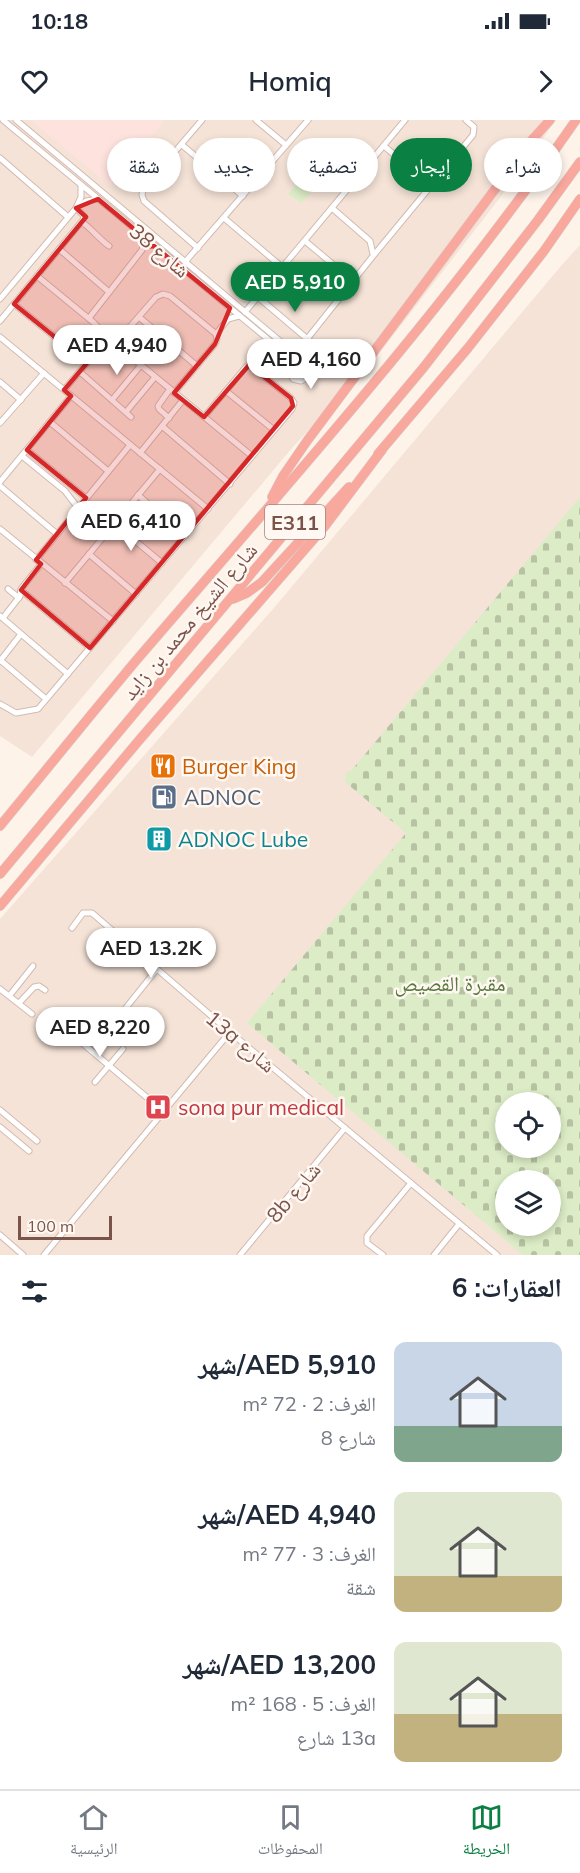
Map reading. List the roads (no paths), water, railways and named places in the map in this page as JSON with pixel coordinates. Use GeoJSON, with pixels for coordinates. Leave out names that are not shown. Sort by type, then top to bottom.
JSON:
{"type":"FeatureCollection","features":[{"type":"Feature","properties":{"kind":"highway"},"geometry":{"type":"LineString","coordinates":[[533,138],[543,120]]}},
{"type":"Feature","properties":{"kind":"highway"},"geometry":{"type":"LineString","coordinates":[[534,138],[550,120]]}},
{"type":"Feature","properties":{"kind":"highway","name":"شارع الشيخ محمد بن زايد"},"geometry":{"type":"LineString","coordinates":[[0,826],[133,665],[417,332],[524,195],[576,120]]}},
{"type":"Feature","properties":{"kind":"highway","name":"شارع الشيخ محمد بن زايد"},"geometry":{"type":"LineString","coordinates":[[0,874],[424,367],[531,230],[580,162]]}},
{"type":"Feature","properties":{"kind":"highway"},"geometry":{"type":"LineString","coordinates":[[265,512],[295,458],[493,192]]}},
{"type":"Feature","properties":{"kind":"highway"},"geometry":{"type":"LineString","coordinates":[[230,600],[247,593],[262,582],[382,450],[453,367],[544,251],[580,199]]}},
{"type":"Feature","properties":{"kind":"highway"},"geometry":{"type":"LineString","coordinates":[[544,251],[580,211]]}},
{"type":"Feature","properties":{"kind":"highway"},"geometry":{"type":"LineString","coordinates":[[0,906],[148,729],[325,526],[382,450]]}},
{"type":"Feature","properties":{"kind":"street","name":"شارع 38"},"geometry":{"type":"LineString","coordinates":[[3,120],[230,308],[242,314],[304,362]]}},
{"type":"Feature","properties":{"kind":"street","name":"شارع 38"},"geometry":{"type":"LineString","coordinates":[[16,120],[187,263],[279,349],[286,359],[289,371]]}},
{"type":"Feature","properties":{"kind":"street"},"geometry":{"type":"LineString","coordinates":[[198,248],[144,201],[142,195],[143,189],[202,120]]}},
{"type":"Feature","properties":{"kind":"street"},"geometry":{"type":"LineString","coordinates":[[256,120],[286,145]]}},
{"type":"Feature","properties":{"kind":"street"},"geometry":{"type":"LineString","coordinates":[[187,263],[197,254],[198,248],[308,120]]}},
{"type":"Feature","properties":{"kind":"street"},"geometry":{"type":"LineString","coordinates":[[228,319],[242,314],[258,297],[405,120]]}},
{"type":"Feature","properties":{"kind":"street"},"geometry":{"type":"LineString","coordinates":[[466,120],[475,129],[471,138]]}},
{"type":"Feature","properties":{"kind":"street"},"geometry":{"type":"LineString","coordinates":[[182,145],[243,195]]}},
{"type":"Feature","properties":{"kind":"street"},"geometry":{"type":"LineString","coordinates":[[384,146],[390,151]]}},
{"type":"Feature","properties":{"kind":"street"},"geometry":{"type":"LineString","coordinates":[[0,158],[68,217]]}},
{"type":"Feature","properties":{"kind":"street"},"geometry":{"type":"LineString","coordinates":[[76,208],[81,197],[81,185]]}},
{"type":"Feature","properties":{"kind":"street"},"geometry":{"type":"LineString","coordinates":[[307,339],[426,192]]}},
{"type":"Feature","properties":{"kind":"street"},"geometry":{"type":"LineString","coordinates":[[0,299],[76,208],[86,201],[98,199]]}},
{"type":"Feature","properties":{"kind":"street"},"geometry":{"type":"LineString","coordinates":[[0,321],[82,222],[84,216],[76,208]]}},
{"type":"Feature","properties":{"kind":"street"},"geometry":{"type":"LineString","coordinates":[[332,208],[367,237],[376,241],[386,240]]}},
{"type":"Feature","properties":{"kind":"street"},"geometry":{"type":"LineString","coordinates":[[224,218],[282,267]]}},
{"type":"Feature","properties":{"kind":"street"},"geometry":{"type":"LineString","coordinates":[[82,222],[109,246]]}},
{"type":"Feature","properties":{"kind":"street"},"geometry":{"type":"LineString","coordinates":[[367,237],[373,246],[373,256]]}},
{"type":"Feature","properties":{"kind":"street"},"geometry":{"type":"LineString","coordinates":[[89,318],[142,250],[145,238]]}},
{"type":"Feature","properties":{"kind":"street"},"geometry":{"type":"LineString","coordinates":[[305,241],[353,281]]}},
{"type":"Feature","properties":{"kind":"street"},"geometry":{"type":"LineString","coordinates":[[142,250],[154,246]]}},
{"type":"Feature","properties":{"kind":"street"},"geometry":{"type":"LineString","coordinates":[[59,249],[110,292]]}},
{"type":"Feature","properties":{"kind":"street"},"geometry":{"type":"LineString","coordinates":[[37,276],[89,318],[115,344],[252,456]]}},
{"type":"Feature","properties":{"kind":"street"},"geometry":{"type":"LineString","coordinates":[[115,344],[159,295],[166,294],[216,334],[215,344],[158,406],[169,418]]}},
{"type":"Feature","properties":{"kind":"street"},"geometry":{"type":"LineString","coordinates":[[258,297],[320,350],[325,349]]}},
{"type":"Feature","properties":{"kind":"street"},"geometry":{"type":"LineString","coordinates":[[14,304],[87,363]]}},
{"type":"Feature","properties":{"kind":"street"},"geometry":{"type":"LineString","coordinates":[[216,334],[228,319],[230,308]]}},
{"type":"Feature","properties":{"kind":"street"},"geometry":{"type":"LineString","coordinates":[[139,317],[197,366]]}},
{"type":"Feature","properties":{"kind":"street"},"geometry":{"type":"LineString","coordinates":[[0,337],[208,509]]}},
{"type":"Feature","properties":{"kind":"street"},"geometry":{"type":"LineString","coordinates":[[64,390],[108,338]]}},
{"type":"Feature","properties":{"kind":"street"},"geometry":{"type":"LineString","coordinates":[[304,362],[310,371],[304,381],[298,381],[292,379],[289,371],[293,364],[304,362]]}},
{"type":"Feature","properties":{"kind":"street"},"geometry":{"type":"LineString","coordinates":[[112,400],[141,365]]}},
{"type":"Feature","properties":{"kind":"street"},"geometry":{"type":"LineString","coordinates":[[0,704],[18,713],[36,710],[230,484],[292,409],[293,401],[249,365],[204,417]]}},
{"type":"Feature","properties":{"kind":"street"},"geometry":{"type":"LineString","coordinates":[[80,372],[128,414],[155,377]]}},
{"type":"Feature","properties":{"kind":"street"},"geometry":{"type":"LineString","coordinates":[[0,423],[44,373]]}},
{"type":"Feature","properties":{"kind":"street"},"geometry":{"type":"LineString","coordinates":[[0,382],[21,400]]}},
{"type":"Feature","properties":{"kind":"street"},"geometry":{"type":"LineString","coordinates":[[226,391],[274,430]]}},
{"type":"Feature","properties":{"kind":"street"},"geometry":{"type":"LineString","coordinates":[[57,534],[0,484],[71,396]]}},
{"type":"Feature","properties":{"kind":"street"},"geometry":{"type":"LineString","coordinates":[[140,453],[183,400]]}},
{"type":"Feature","properties":{"kind":"street"},"geometry":{"type":"LineString","coordinates":[[50,422],[108,471]]}},
{"type":"Feature","properties":{"kind":"street"},"geometry":{"type":"LineString","coordinates":[[162,426],[230,484]]}},
{"type":"Feature","properties":{"kind":"street"},"geometry":{"type":"LineString","coordinates":[[68,674],[2,617],[19,598],[21,590],[57,534],[130,445]]}},
{"type":"Feature","properties":{"kind":"street"},"geometry":{"type":"LineString","coordinates":[[27,450],[86,498]]}},
{"type":"Feature","properties":{"kind":"street"},"geometry":{"type":"LineString","coordinates":[[22,456],[65,491],[78,508]]}},
{"type":"Feature","properties":{"kind":"street"},"geometry":{"type":"LineString","coordinates":[[65,583],[160,469]]}},
{"type":"Feature","properties":{"kind":"street"},"geometry":{"type":"LineString","coordinates":[[138,495],[185,536]]}},
{"type":"Feature","properties":{"kind":"street"},"geometry":{"type":"LineString","coordinates":[[114,523],[162,563]]}},
{"type":"Feature","properties":{"kind":"street"},"geometry":{"type":"LineString","coordinates":[[0,529],[112,621]]}},
{"type":"Feature","properties":{"kind":"street"},"geometry":{"type":"LineString","coordinates":[[89,554],[136,594]]}},
{"type":"Feature","properties":{"kind":"street"},"geometry":{"type":"LineString","coordinates":[[8,589],[19,598]]}},
{"type":"Feature","properties":{"kind":"street"},"geometry":{"type":"LineString","coordinates":[[21,590],[90,648]]}},
{"type":"Feature","properties":{"kind":"street"},"geometry":{"type":"LineString","coordinates":[[21,634],[0,660],[46,699]]}},
{"type":"Feature","properties":{"kind":"street","name":"13a شارع"},"geometry":{"type":"LineString","coordinates":[[72,928],[83,913],[90,912],[497,1255]]}},
{"type":"Feature","properties":{"kind":"street"},"geometry":{"type":"LineString","coordinates":[[10,995],[33,966]]}},
{"type":"Feature","properties":{"kind":"street"},"geometry":{"type":"LineString","coordinates":[[121,1014],[157,969]]}},
{"type":"Feature","properties":{"kind":"street"},"geometry":{"type":"LineString","coordinates":[[22,980],[32,988]]}},
{"type":"Feature","properties":{"kind":"street"},"geometry":{"type":"LineString","coordinates":[[20,1003],[32,988],[39,986],[45,990]]}},
{"type":"Feature","properties":{"kind":"street"},"geometry":{"type":"LineString","coordinates":[[0,989],[32,1014]]}},
{"type":"Feature","properties":{"kind":"street"},"geometry":{"type":"LineString","coordinates":[[44,1255],[230,1032]]}},
{"type":"Feature","properties":{"kind":"street"},"geometry":{"type":"LineString","coordinates":[[75,1037],[163,1111]]}},
{"type":"Feature","properties":{"kind":"street"},"geometry":{"type":"LineString","coordinates":[[95,1082],[123,1049]]}},
{"type":"Feature","properties":{"kind":"street"},"geometry":{"type":"LineString","coordinates":[[0,1110],[37,1141]]}},
{"type":"Feature","properties":{"kind":"street"},"geometry":{"type":"LineString","coordinates":[[0,1127],[29,1151]]}},
{"type":"Feature","properties":{"kind":"street","name":"8b شارع"},"geometry":{"type":"LineString","coordinates":[[240,1255],[345,1128]]}},
{"type":"Feature","properties":{"kind":"street"},"geometry":{"type":"LineString","coordinates":[[383,1255],[368,1243],[367,1236],[411,1183]]}},
{"type":"Feature","properties":{"kind":"street"},"geometry":{"type":"LineString","coordinates":[[434,1255],[459,1224]]}},
{"type":"Feature","properties":{"kind":"street"},"geometry":{"type":"LineString","coordinates":[[0,1236],[23,1255]]}},
{"type":"Feature","properties":{"kind":"place","name":"Burger King"},"geometry":{"type":"Point","coordinates":[163,766]}},
{"type":"Feature","properties":{"kind":"place","name":"ADNOC"},"geometry":{"type":"Point","coordinates":[164,797]}},
{"type":"Feature","properties":{"kind":"place","name":"ADNOC Lube"},"geometry":{"type":"Point","coordinates":[159,839]}},
{"type":"Feature","properties":{"kind":"place","name":"sona pur medical"},"geometry":{"type":"Point","coordinates":[158,1107]}},
{"type":"Feature","properties":{"kind":"park label","name":"مقبرة القصيص"},"geometry":{"type":"Point","coordinates":[450,983]}}]}
